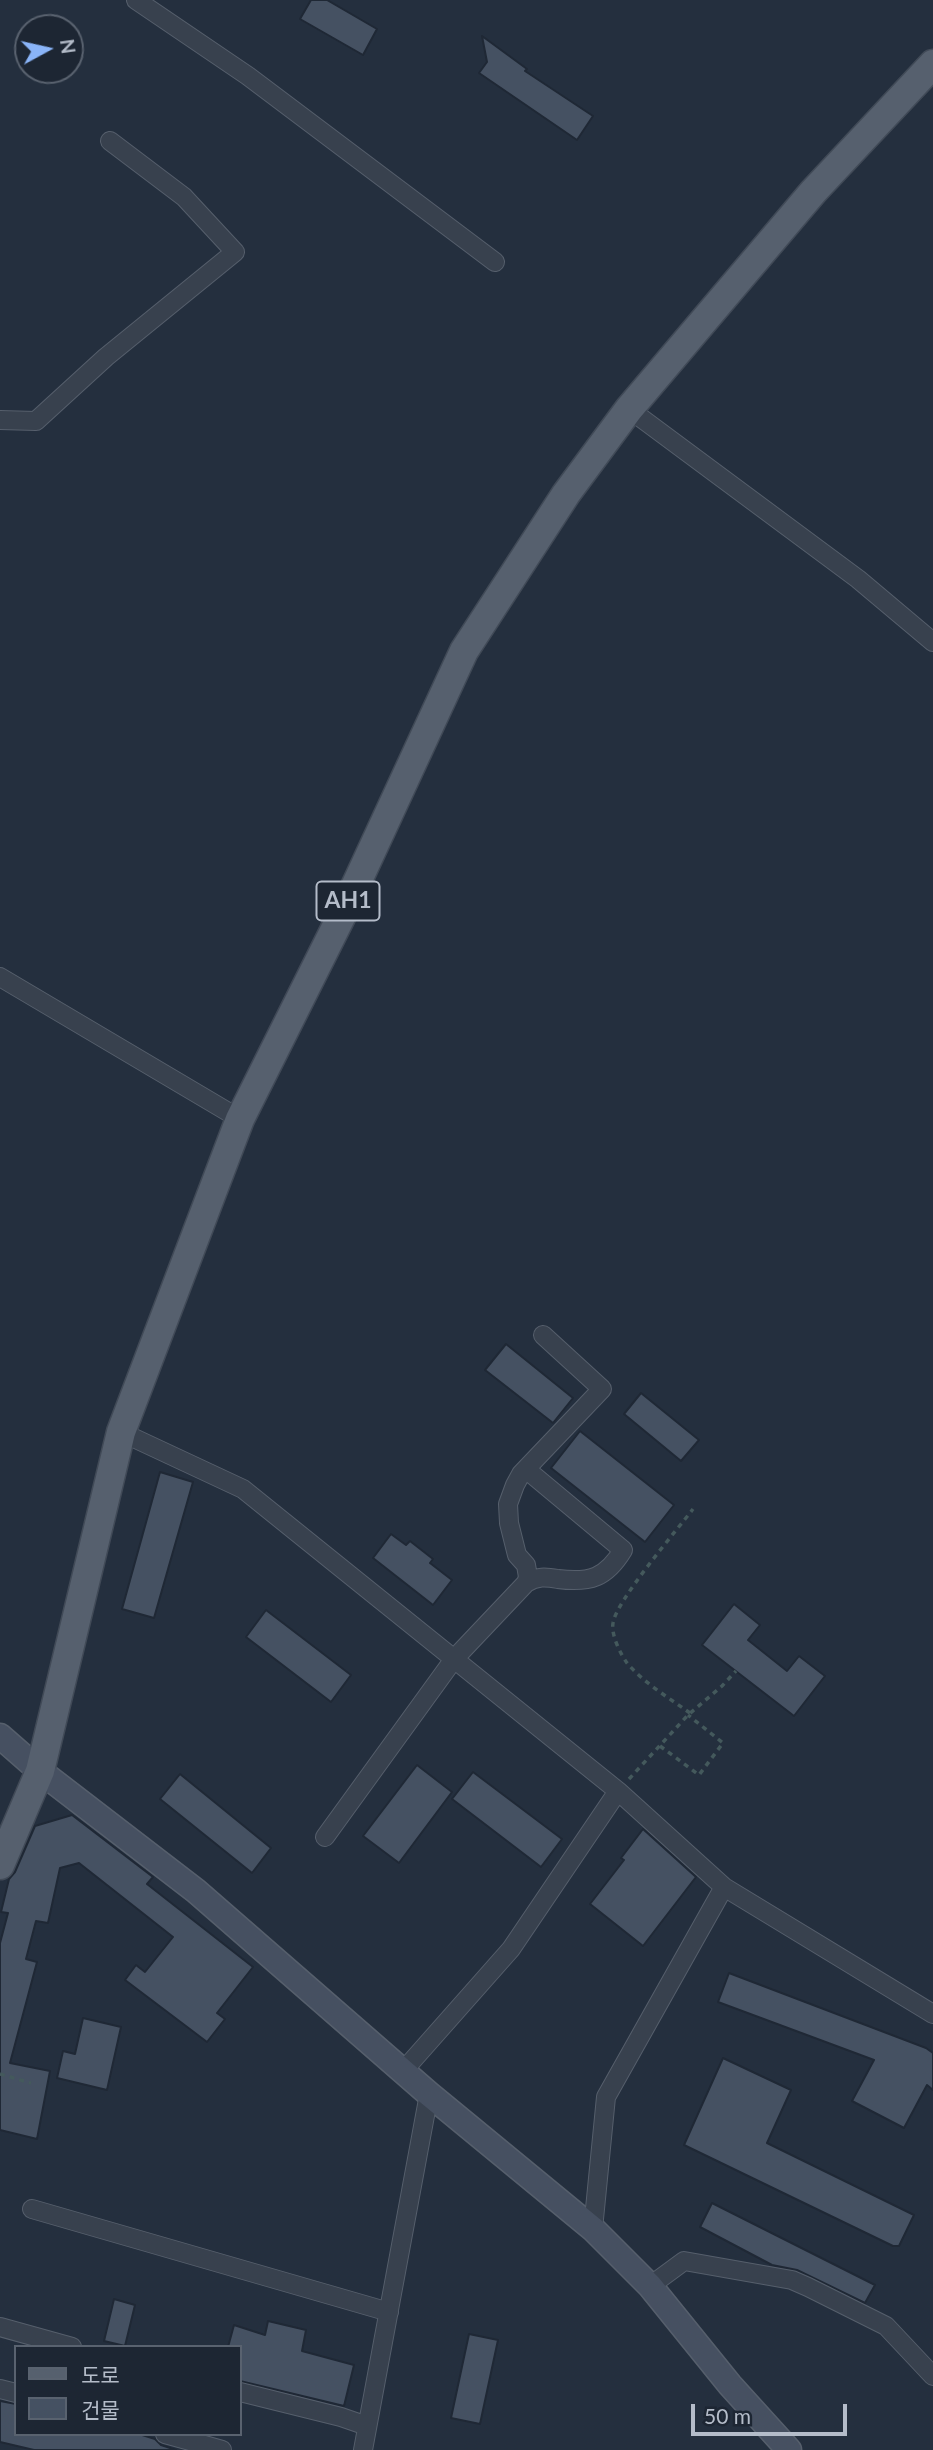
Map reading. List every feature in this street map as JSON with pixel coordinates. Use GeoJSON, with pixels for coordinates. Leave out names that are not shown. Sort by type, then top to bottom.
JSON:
{"type":"FeatureCollection","features":[{"type":"Feature","properties":{"kind":"main road","name":"AH1"},"geometry":{"type":"LineString","coordinates":[[0,1865],[40,1771],[121,1432],[240,1119],[341,917],[464,651],[566,494],[629,409],[813,192],[933,64]]}},
{"type":"Feature","properties":{"kind":"street"},"geometry":{"type":"LineString","coordinates":[[136,0],[248,76],[495,262]]}},
{"type":"Feature","properties":{"kind":"street"},"geometry":{"type":"LineString","coordinates":[[0,420],[36,421],[106,357],[235,252],[184,197],[110,141]]}},
{"type":"Feature","properties":{"kind":"street"},"geometry":{"type":"LineString","coordinates":[[629,409],[858,579],[933,642]]}},
{"type":"Feature","properties":{"kind":"street"},"geometry":{"type":"LineString","coordinates":[[0,977],[240,1119]]}},
{"type":"Feature","properties":{"kind":"street"},"geometry":{"type":"LineString","coordinates":[[325,1837],[454,1659],[526,1583],[526,1565],[517,1555],[512,1541],[508,1504],[521,1474],[602,1389],[543,1335]]}},
{"type":"Feature","properties":{"kind":"street"},"geometry":{"type":"LineString","coordinates":[[121,1432],[243,1489],[618,1791],[724,1887],[933,2014]]}},
{"type":"Feature","properties":{"kind":"street"},"geometry":{"type":"LineString","coordinates":[[526,1583],[542,1577],[567,1580],[601,1576],[616,1562],[623,1550],[527,1470]]}},
{"type":"Feature","properties":{"kind":"street"},"geometry":{"type":"LineString","coordinates":[[0,1736],[40,1771],[196,1891],[429,2094],[593,2229],[650,2286],[730,2385],[789,2450]]}},
{"type":"Feature","properties":{"kind":"street"},"geometry":{"type":"LineString","coordinates":[[404,2070],[510,1949],[618,1791]]}},
{"type":"Feature","properties":{"kind":"street"},"geometry":{"type":"LineString","coordinates":[[593,2229],[606,2097],[724,1887]]}},
{"type":"Feature","properties":{"kind":"street"},"geometry":{"type":"LineString","coordinates":[[363,2450],[429,2094]]}},
{"type":"Feature","properties":{"kind":"street"},"geometry":{"type":"LineString","coordinates":[[32,2208],[388,2312]]}},
{"type":"Feature","properties":{"kind":"street"},"geometry":{"type":"LineString","coordinates":[[650,2286],[684,2260],[792,2280],[886,2326],[933,2376]]}},
{"type":"Feature","properties":{"kind":"street"},"geometry":{"type":"LineString","coordinates":[[0,2327],[65,2345]]}},
{"type":"Feature","properties":{"kind":"street"},"geometry":{"type":"LineString","coordinates":[[242,2392],[367,2426]]}},
{"type":"Feature","properties":{"kind":"street"},"geometry":{"type":"LineString","coordinates":[[172,2436],[222,2450]]}},
{"type":"Feature","properties":{"kind":"path"},"geometry":{"type":"LineString","coordinates":[[660,1746],[699,1775],[723,1743],[626,1662],[612,1625],[634,1586],[693,1509]]}},
{"type":"Feature","properties":{"kind":"path"},"geometry":{"type":"LineString","coordinates":[[618,1791],[689,1714],[736,1671]]}},
{"type":"Feature","properties":{"kind":"path"},"geometry":{"type":"LineString","coordinates":[[0,2074],[31,2083]]}},
{"type":"Feature","properties":{"kind":"building"},"geometry":{"type":"Polygon","coordinates":[[[311,0],[327,0],[377,29],[363,55],[300,19],[311,0]]]}},
{"type":"Feature","properties":{"kind":"building"},"geometry":{"type":"Polygon","coordinates":[[[482,36],[527,69],[525,71],[593,116],[577,140],[479,73],[487,62],[482,36]]]}},
{"type":"Feature","properties":{"kind":"building"},"geometry":{"type":"Polygon","coordinates":[[[506,1344],[573,1398],[553,1423],[485,1370],[506,1344]]]}},
{"type":"Feature","properties":{"kind":"building"},"geometry":{"type":"Polygon","coordinates":[[[641,1393],[699,1440],[681,1461],[624,1414],[641,1393]]]}},
{"type":"Feature","properties":{"kind":"building"},"geometry":{"type":"Polygon","coordinates":[[[580,1431],[674,1505],[645,1542],[551,1468],[580,1431]]]}},
{"type":"Feature","properties":{"kind":"building"},"geometry":{"type":"Polygon","coordinates":[[[160,1472],[193,1482],[154,1618],[122,1609],[160,1472]]]}},
{"type":"Feature","properties":{"kind":"building"},"geometry":{"type":"Polygon","coordinates":[[[391,1534],[406,1545],[410,1541],[433,1559],[430,1563],[452,1580],[433,1605],[373,1558],[391,1534]]]}},
{"type":"Feature","properties":{"kind":"building"},"geometry":{"type":"Polygon","coordinates":[[[734,1604],[760,1625],[748,1640],[787,1671],[799,1656],[825,1676],[794,1716],[702,1645],[734,1604]]]}},
{"type":"Feature","properties":{"kind":"building"},"geometry":{"type":"Polygon","coordinates":[[[266,1610],[351,1675],[331,1702],[246,1637],[266,1610]]]}},
{"type":"Feature","properties":{"kind":"building"},"geometry":{"type":"Polygon","coordinates":[[[417,1765],[452,1792],[399,1863],[363,1836],[417,1765]]]}},
{"type":"Feature","properties":{"kind":"building"},"geometry":{"type":"Polygon","coordinates":[[[473,1772],[562,1839],[541,1867],[452,1799],[473,1772]]]}},
{"type":"Feature","properties":{"kind":"building"},"geometry":{"type":"Polygon","coordinates":[[[180,1774],[271,1848],[252,1873],[160,1799],[180,1774]]]}},
{"type":"Feature","properties":{"kind":"building"},"geometry":{"type":"Polygon","coordinates":[[[72,1815],[153,1877],[147,1884],[253,1967],[217,2013],[225,2019],[207,2042],[125,1980],[136,1965],[145,1972],[173,1937],[79,1863],[60,1868],[48,1923],[36,1921],[26,1959],[37,1962],[10,2063],[50,2071],[37,2139],[0,2130],[0,1943],[8,1913],[1,1912],[9,1879],[15,1872],[35,1826],[72,1815]]]}},
{"type":"Feature","properties":{"kind":"building"},"geometry":{"type":"Polygon","coordinates":[[[643,1829],[696,1877],[643,1946],[590,1904],[624,1860],[621,1858],[643,1829]]]}},
{"type":"Feature","properties":{"kind":"building"},"geometry":{"type":"Polygon","coordinates":[[[729,1973],[926,2048],[933,2053],[933,2090],[927,2085],[904,2128],[852,2101],[874,2060],[718,2002],[729,1973]]]}},
{"type":"Feature","properties":{"kind":"building"},"geometry":{"type":"Polygon","coordinates":[[[83,2018],[121,2027],[107,2090],[57,2078],[63,2051],[75,2054],[83,2018]]]}},
{"type":"Feature","properties":{"kind":"building"},"geometry":{"type":"Polygon","coordinates":[[[723,2058],[791,2090],[767,2143],[914,2215],[899,2246],[893,2246],[684,2145],[723,2058]]]}},
{"type":"Feature","properties":{"kind":"building"},"geometry":{"type":"Polygon","coordinates":[[[712,2203],[875,2285],[865,2303],[797,2270],[772,2265],[700,2227],[712,2203]]]}},
{"type":"Feature","properties":{"kind":"building"},"geometry":{"type":"Polygon","coordinates":[[[114,2299],[135,2305],[125,2345],[104,2341],[114,2299]]]}},
{"type":"Feature","properties":{"kind":"building"},"geometry":{"type":"Polygon","coordinates":[[[268,2321],[306,2330],[302,2351],[354,2365],[344,2406],[242,2381],[242,2345],[229,2345],[234,2325],[265,2335],[268,2321]]]}},
{"type":"Feature","properties":{"kind":"building"},"geometry":{"type":"Polygon","coordinates":[[[469,2334],[498,2340],[480,2424],[451,2418],[469,2334]]]}},
{"type":"Feature","properties":{"kind":"building"},"geometry":{"type":"Polygon","coordinates":[[[0,2401],[14,2404],[14,2436],[145,2436],[176,2450],[34,2450],[0,2442],[0,2401]]]}}]}
